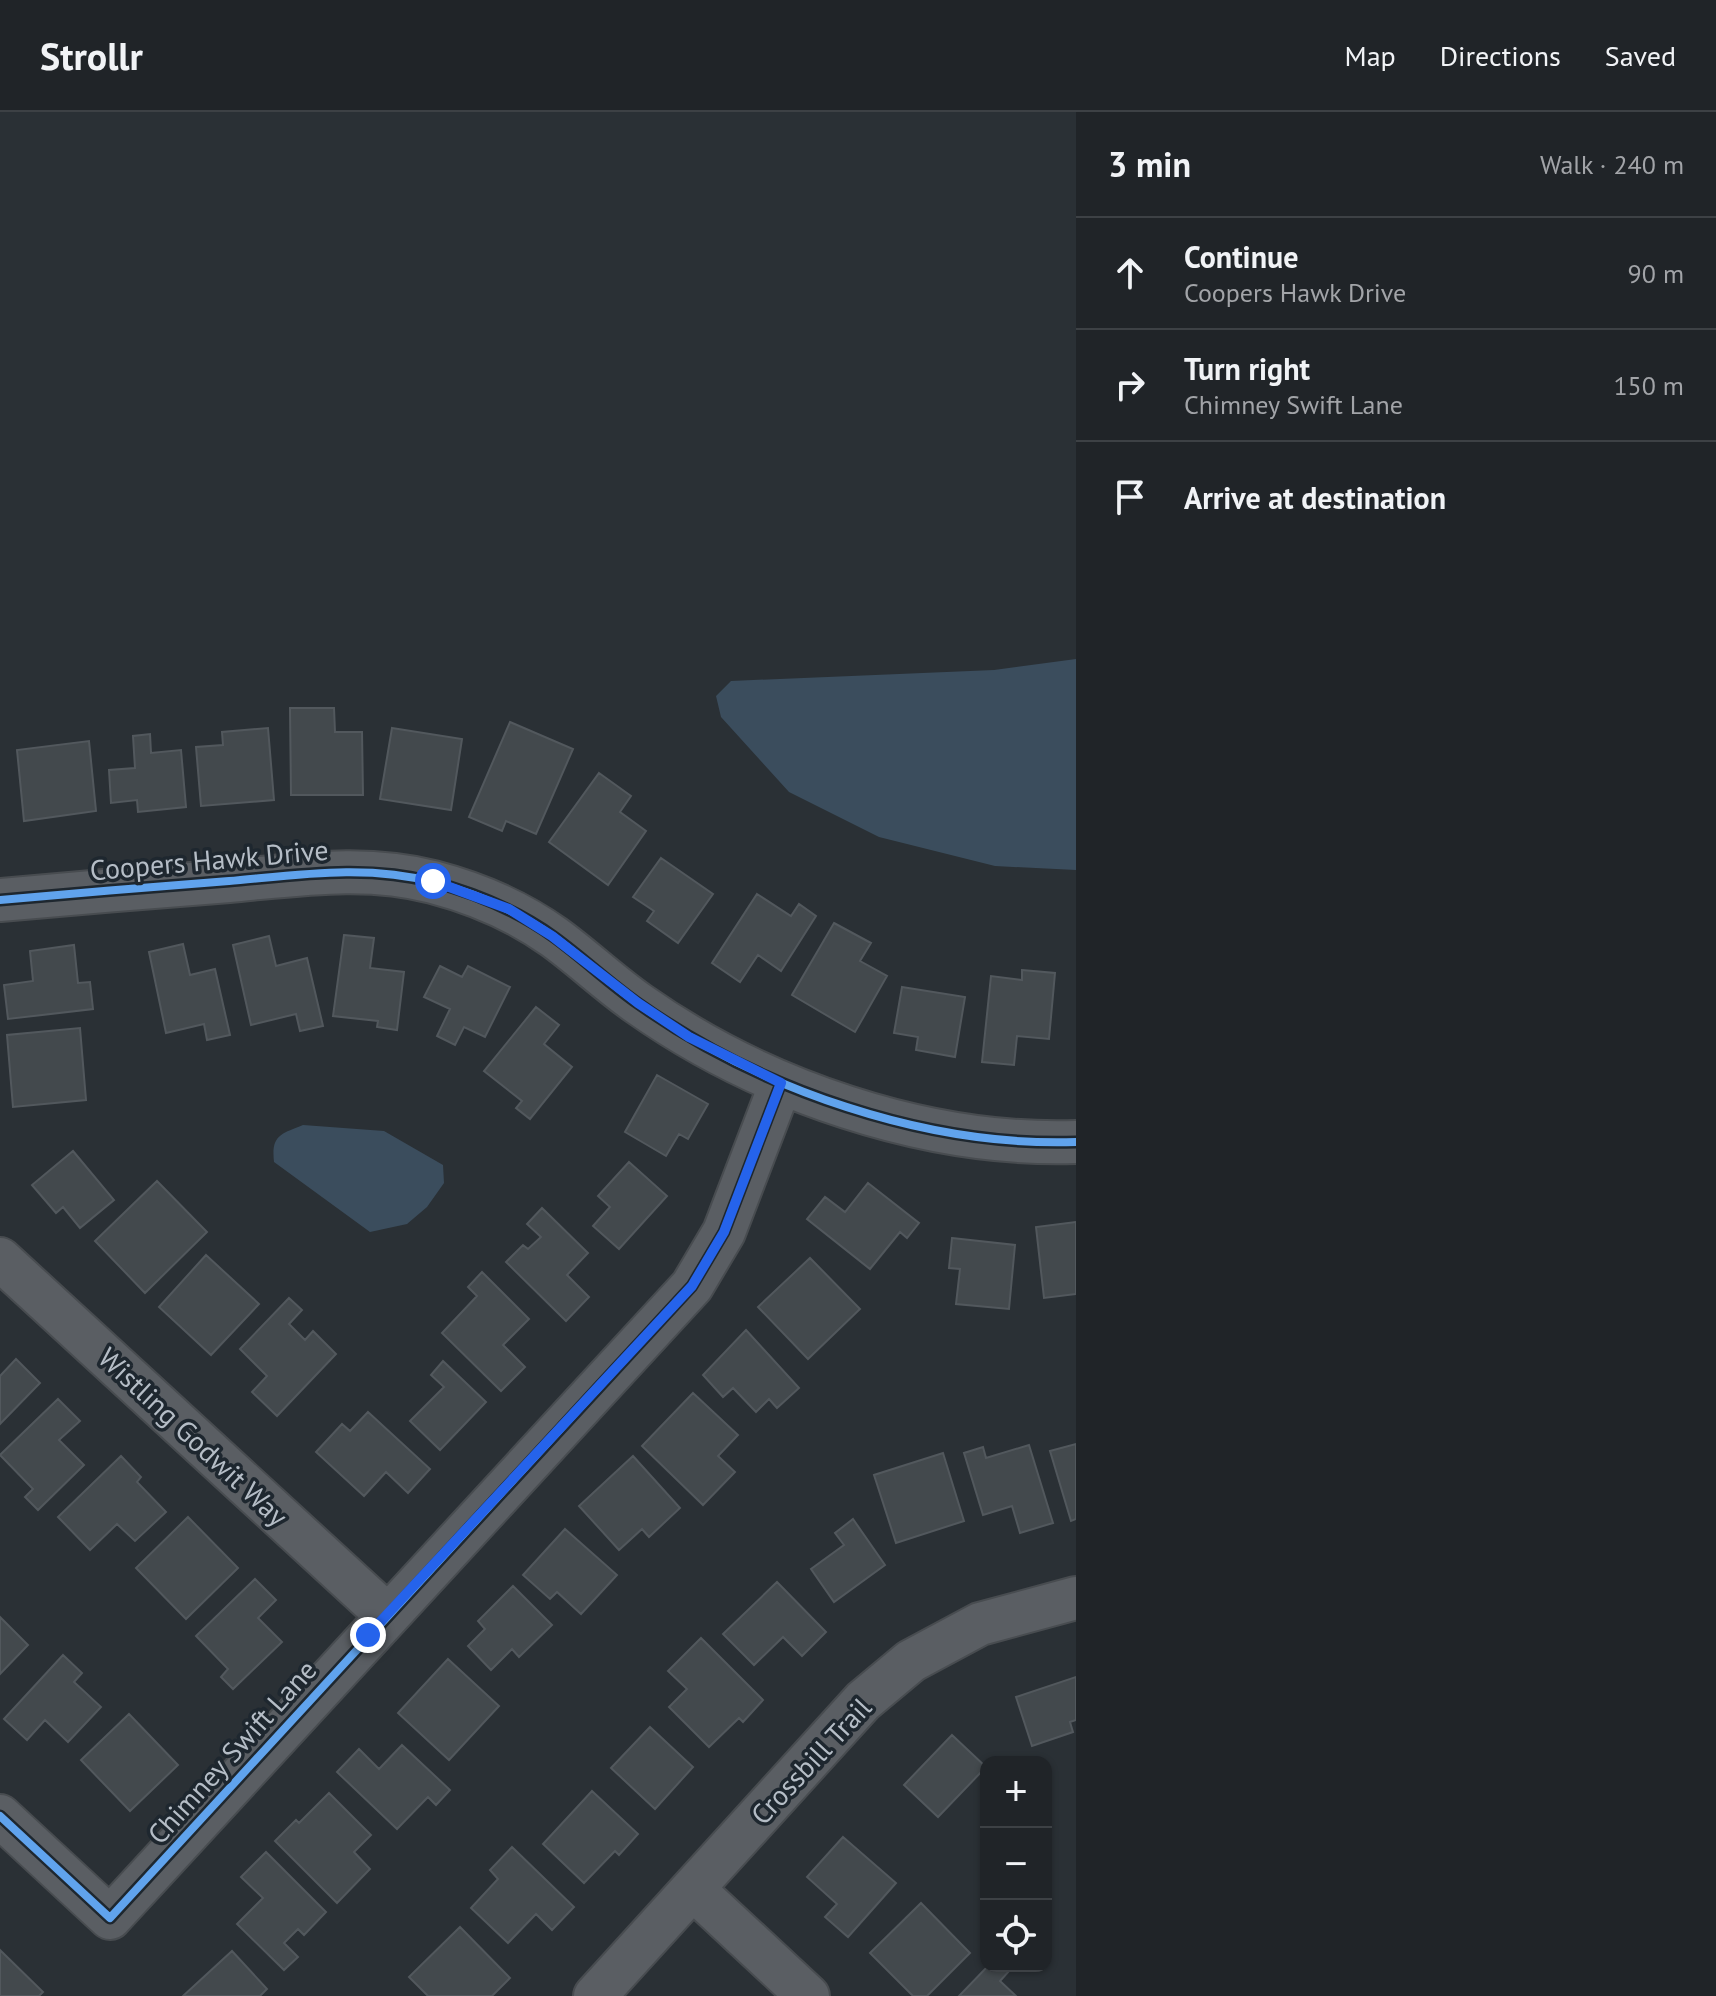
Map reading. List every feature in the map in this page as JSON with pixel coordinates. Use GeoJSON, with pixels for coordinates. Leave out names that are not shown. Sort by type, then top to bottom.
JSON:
{"type":"FeatureCollection","features":[{"type":"Feature","properties":{"kind":"street","name":"Coopers Hawk Drive"},"geometry":{"type":"LineString","coordinates":[[0,900],[353,870],[433,881],[509,909],[552,936],[638,1003],[689,1037],[781,1083],[886,1118],[980,1138],[1076,1142]]}},
{"type":"Feature","properties":{"kind":"street","name":"Chimney Swift Lane"},"geometry":{"type":"LineString","coordinates":[[0,1816],[110,1918],[692,1286],[724,1232],[781,1083]]}},
{"type":"Feature","properties":{"kind":"street","name":"Wistling Godwit Way"},"geometry":{"type":"LineString","coordinates":[[0,1259],[387,1615]]}},
{"type":"Feature","properties":{"kind":"street","name":"Crossbill Trail"},"geometry":{"type":"LineString","coordinates":[[595,1996],[863,1701],[911,1661],[980,1624],[1076,1598]]}},
{"type":"Feature","properties":{"kind":"street"},"geometry":{"type":"LineString","coordinates":[[693,1889],[808,1996]]}},
{"type":"Feature","properties":{"kind":"water"},"geometry":{"type":"Polygon","coordinates":[[[1076,659],[1076,870],[995,866],[879,837],[789,792],[721,717],[716,696],[731,681],[994,670],[1076,659]]]}},
{"type":"Feature","properties":{"kind":"water"},"geometry":{"type":"Polygon","coordinates":[[[303,1125],[384,1131],[443,1165],[444,1183],[427,1207],[407,1224],[370,1232],[274,1162],[274,1146],[279,1137],[303,1125]]]}},
{"type":"Feature","properties":{"kind":"building"},"geometry":{"type":"Polygon","coordinates":[[[290,708],[334,708],[335,732],[362,732],[363,795],[291,795],[290,708]]]}},
{"type":"Feature","properties":{"kind":"building"},"geometry":{"type":"Polygon","coordinates":[[[510,722],[573,749],[536,834],[506,821],[502,831],[469,817],[510,722]]]}},
{"type":"Feature","properties":{"kind":"building"},"geometry":{"type":"Polygon","coordinates":[[[268,728],[274,800],[201,806],[196,747],[223,745],[222,732],[268,728]]]}},
{"type":"Feature","properties":{"kind":"building"},"geometry":{"type":"Polygon","coordinates":[[[392,728],[462,739],[451,810],[380,799],[392,728]]]}},
{"type":"Feature","properties":{"kind":"building"},"geometry":{"type":"Polygon","coordinates":[[[150,734],[151,753],[181,750],[186,807],[138,812],[137,800],[111,803],[109,770],[135,768],[133,736],[150,734]]]}},
{"type":"Feature","properties":{"kind":"building"},"geometry":{"type":"Polygon","coordinates":[[[89,741],[96,811],[24,821],[17,750],[89,741]]]}},
{"type":"Feature","properties":{"kind":"building"},"geometry":{"type":"Polygon","coordinates":[[[599,773],[631,796],[620,812],[646,831],[608,885],[549,842],[599,773]]]}},
{"type":"Feature","properties":{"kind":"building"},"geometry":{"type":"Polygon","coordinates":[[[661,858],[713,894],[678,943],[647,921],[654,911],[633,897],[661,858]]]}},
{"type":"Feature","properties":{"kind":"building"},"geometry":{"type":"Polygon","coordinates":[[[757,894],[791,916],[799,904],[816,916],[781,971],[758,955],[740,982],[712,963],[757,894]]]}},
{"type":"Feature","properties":{"kind":"building"},"geometry":{"type":"Polygon","coordinates":[[[834,923],[871,943],[860,961],[887,976],[855,1032],[792,995],[834,923]]]}},
{"type":"Feature","properties":{"kind":"building"},"geometry":{"type":"Polygon","coordinates":[[[344,935],[374,938],[370,968],[404,972],[397,1030],[377,1027],[378,1021],[333,1016],[344,935]]]}},
{"type":"Feature","properties":{"kind":"building"},"geometry":{"type":"Polygon","coordinates":[[[269,936],[276,966],[307,958],[323,1026],[300,1031],[296,1014],[251,1025],[233,945],[269,936]]]}},
{"type":"Feature","properties":{"kind":"building"},"geometry":{"type":"Polygon","coordinates":[[[183,944],[190,975],[215,969],[230,1035],[207,1040],[204,1024],[166,1033],[149,952],[183,944]]]}},
{"type":"Feature","properties":{"kind":"building"},"geometry":{"type":"Polygon","coordinates":[[[74,945],[78,983],[90,982],[93,1009],[8,1019],[4,985],[33,981],[30,951],[74,945]]]}},
{"type":"Feature","properties":{"kind":"building"},"geometry":{"type":"Polygon","coordinates":[[[440,966],[462,977],[468,966],[510,987],[485,1037],[464,1027],[455,1045],[437,1036],[450,1009],[424,997],[440,966]]]}},
{"type":"Feature","properties":{"kind":"building"},"geometry":{"type":"Polygon","coordinates":[[[1022,970],[1055,973],[1049,1039],[1017,1036],[1014,1065],[982,1062],[991,976],[1022,980],[1022,970]]]}},
{"type":"Feature","properties":{"kind":"building"},"geometry":{"type":"Polygon","coordinates":[[[902,987],[965,997],[955,1057],[916,1050],[918,1037],[894,1033],[902,987]]]}},
{"type":"Feature","properties":{"kind":"building"},"geometry":{"type":"Polygon","coordinates":[[[536,1007],[559,1025],[544,1044],[572,1067],[530,1119],[516,1108],[522,1101],[484,1071],[536,1007]]]}},
{"type":"Feature","properties":{"kind":"building"},"geometry":{"type":"Polygon","coordinates":[[[80,1028],[86,1100],[13,1107],[7,1035],[80,1028]]]}},
{"type":"Feature","properties":{"kind":"building"},"geometry":{"type":"Polygon","coordinates":[[[657,1075],[708,1104],[688,1139],[679,1134],[666,1156],[625,1132],[657,1075]]]}},
{"type":"Feature","properties":{"kind":"building"},"geometry":{"type":"Polygon","coordinates":[[[73,1151],[114,1200],[80,1228],[63,1207],[56,1213],[32,1185],[73,1151]]]}},
{"type":"Feature","properties":{"kind":"building"},"geometry":{"type":"Polygon","coordinates":[[[629,1162],[667,1196],[619,1249],[593,1226],[610,1207],[598,1196],[629,1162]]]}},
{"type":"Feature","properties":{"kind":"building"},"geometry":{"type":"Polygon","coordinates":[[[157,1181],[207,1232],[145,1293],[95,1241],[157,1181]]]}},
{"type":"Feature","properties":{"kind":"building"},"geometry":{"type":"Polygon","coordinates":[[[868,1183],[919,1223],[907,1238],[900,1232],[870,1269],[807,1219],[825,1197],[845,1212],[868,1183]]]}},
{"type":"Feature","properties":{"kind":"building"},"geometry":{"type":"Polygon","coordinates":[[[542,1208],[588,1253],[567,1275],[589,1297],[566,1321],[506,1262],[523,1245],[528,1249],[541,1237],[527,1224],[542,1208]]]}},
{"type":"Feature","properties":{"kind":"building"},"geometry":{"type":"Polygon","coordinates":[[[1076,1222],[1076,1294],[1044,1298],[1036,1227],[1076,1222]]]}},
{"type":"Feature","properties":{"kind":"building"},"geometry":{"type":"Polygon","coordinates":[[[952,1238],[1015,1245],[1009,1309],[956,1304],[960,1269],[949,1268],[952,1238]]]}},
{"type":"Feature","properties":{"kind":"building"},"geometry":{"type":"Polygon","coordinates":[[[206,1255],[259,1304],[211,1355],[159,1307],[206,1255]]]}},
{"type":"Feature","properties":{"kind":"building"},"geometry":{"type":"Polygon","coordinates":[[[810,1258],[860,1309],[808,1359],[758,1307],[810,1258]]]}},
{"type":"Feature","properties":{"kind":"building"},"geometry":{"type":"Polygon","coordinates":[[[482,1272],[529,1319],[503,1345],[525,1367],[501,1391],[442,1333],[477,1296],[468,1287],[482,1272]]]}},
{"type":"Feature","properties":{"kind":"building"},"geometry":{"type":"Polygon","coordinates":[[[289,1298],[302,1310],[289,1324],[305,1340],[313,1331],[336,1354],[277,1416],[252,1392],[267,1376],[240,1349],[289,1298]]]}},
{"type":"Feature","properties":{"kind":"building"},"geometry":{"type":"Polygon","coordinates":[[[746,1330],[799,1388],[777,1408],[769,1399],[756,1412],[733,1388],[723,1397],[703,1375],[746,1330]]]}},
{"type":"Feature","properties":{"kind":"building"},"geometry":{"type":"Polygon","coordinates":[[[16,1359],[40,1383],[0,1424],[0,1376],[16,1359]]]}},
{"type":"Feature","properties":{"kind":"building"},"geometry":{"type":"Polygon","coordinates":[[[443,1361],[486,1402],[440,1450],[410,1421],[444,1387],[431,1375],[443,1361]]]}},
{"type":"Feature","properties":{"kind":"building"},"geometry":{"type":"Polygon","coordinates":[[[693,1393],[738,1435],[718,1456],[735,1472],[703,1505],[642,1446],[693,1393]]]}},
{"type":"Feature","properties":{"kind":"building"},"geometry":{"type":"Polygon","coordinates":[[[58,1399],[80,1421],[59,1440],[84,1465],[38,1510],[25,1497],[33,1489],[0,1455],[58,1399]]]}},
{"type":"Feature","properties":{"kind":"building"},"geometry":{"type":"Polygon","coordinates":[[[368,1412],[430,1469],[408,1493],[386,1472],[364,1496],[316,1452],[342,1424],[350,1431],[368,1412]]]}},
{"type":"Feature","properties":{"kind":"building"},"geometry":{"type":"Polygon","coordinates":[[[1076,1444],[1076,1519],[1071,1521],[1050,1451],[1076,1444]]]}},
{"type":"Feature","properties":{"kind":"building"},"geometry":{"type":"Polygon","coordinates":[[[1029,1445],[1053,1523],[1020,1533],[1012,1506],[983,1515],[964,1453],[983,1447],[986,1458],[1029,1445]]]}},
{"type":"Feature","properties":{"kind":"building"},"geometry":{"type":"Polygon","coordinates":[[[943,1453],[964,1521],[896,1543],[874,1475],[943,1453]]]}},
{"type":"Feature","properties":{"kind":"building"},"geometry":{"type":"Polygon","coordinates":[[[121,1456],[141,1477],[137,1482],[166,1512],[135,1541],[117,1524],[90,1550],[58,1517],[121,1456]]]}},
{"type":"Feature","properties":{"kind":"building"},"geometry":{"type":"Polygon","coordinates":[[[633,1456],[680,1508],[649,1537],[642,1529],[619,1550],[579,1506],[633,1456]]]}},
{"type":"Feature","properties":{"kind":"building"},"geometry":{"type":"Polygon","coordinates":[[[188,1517],[238,1568],[186,1619],[136,1568],[188,1517]]]}},
{"type":"Feature","properties":{"kind":"building"},"geometry":{"type":"Polygon","coordinates":[[[853,1519],[885,1565],[834,1602],[811,1569],[844,1545],[835,1533],[853,1519]]]}},
{"type":"Feature","properties":{"kind":"building"},"geometry":{"type":"Polygon","coordinates":[[[565,1529],[617,1575],[581,1614],[557,1592],[550,1599],[523,1575],[565,1529]]]}},
{"type":"Feature","properties":{"kind":"building"},"geometry":{"type":"Polygon","coordinates":[[[255,1579],[276,1600],[258,1618],[282,1642],[233,1689],[221,1677],[228,1669],[196,1636],[255,1579]]]}},
{"type":"Feature","properties":{"kind":"building"},"geometry":{"type":"Polygon","coordinates":[[[777,1582],[826,1632],[802,1656],[783,1637],[754,1665],[723,1634],[777,1582]]]}},
{"type":"Feature","properties":{"kind":"building"},"geometry":{"type":"Polygon","coordinates":[[[513,1586],[552,1625],[519,1657],[512,1649],[491,1670],[468,1646],[485,1629],[478,1621],[513,1586]]]}},
{"type":"Feature","properties":{"kind":"building"},"geometry":{"type":"Polygon","coordinates":[[[0,1617],[28,1645],[0,1674],[0,1617]]]}},
{"type":"Feature","properties":{"kind":"building"},"geometry":{"type":"Polygon","coordinates":[[[701,1638],[763,1700],[743,1722],[739,1718],[709,1747],[669,1707],[687,1689],[668,1671],[701,1638]]]}},
{"type":"Feature","properties":{"kind":"building"},"geometry":{"type":"Polygon","coordinates":[[[63,1655],[82,1673],[74,1682],[101,1707],[68,1742],[45,1720],[27,1740],[4,1719],[63,1655]]]}},
{"type":"Feature","properties":{"kind":"building"},"geometry":{"type":"Polygon","coordinates":[[[448,1659],[499,1706],[449,1760],[398,1713],[448,1659]]]}},
{"type":"Feature","properties":{"kind":"building"},"geometry":{"type":"Polygon","coordinates":[[[1076,1677],[1076,1720],[1070,1722],[1073,1732],[1032,1746],[1016,1697],[1076,1677]]]}},
{"type":"Feature","properties":{"kind":"building"},"geometry":{"type":"Polygon","coordinates":[[[129,1714],[178,1765],[130,1811],[81,1760],[129,1714]]]}},
{"type":"Feature","properties":{"kind":"building"},"geometry":{"type":"Polygon","coordinates":[[[650,1727],[693,1767],[655,1809],[611,1768],[650,1727]]]}},
{"type":"Feature","properties":{"kind":"building"},"geometry":{"type":"Polygon","coordinates":[[[952,1735],[980,1761],[980,1773],[938,1817],[904,1785],[952,1735]]]}},
{"type":"Feature","properties":{"kind":"building"},"geometry":{"type":"Polygon","coordinates":[[[402,1745],[450,1790],[436,1805],[428,1797],[397,1829],[337,1772],[359,1749],[379,1769],[402,1745]]]}},
{"type":"Feature","properties":{"kind":"building"},"geometry":{"type":"Polygon","coordinates":[[[592,1791],[638,1834],[619,1855],[615,1851],[584,1883],[543,1844],[592,1791]]]}},
{"type":"Feature","properties":{"kind":"building"},"geometry":{"type":"Polygon","coordinates":[[[329,1793],[371,1835],[354,1852],[370,1869],[337,1903],[275,1841],[296,1820],[299,1823],[329,1793]]]}},
{"type":"Feature","properties":{"kind":"building"},"geometry":{"type":"Polygon","coordinates":[[[843,1837],[896,1883],[848,1937],[825,1917],[837,1904],[807,1877],[843,1837]]]}},
{"type":"Feature","properties":{"kind":"building"},"geometry":{"type":"Polygon","coordinates":[[[512,1847],[574,1907],[552,1930],[536,1914],[508,1943],[471,1908],[498,1879],[490,1870],[512,1847]]]}},
{"type":"Feature","properties":{"kind":"building"},"geometry":{"type":"Polygon","coordinates":[[[266,1852],[326,1912],[304,1935],[298,1929],[284,1943],[298,1957],[284,1970],[237,1924],[263,1898],[241,1877],[266,1852]]]}},
{"type":"Feature","properties":{"kind":"building"},"geometry":{"type":"Polygon","coordinates":[[[921,1903],[970,1953],[927,1996],[913,1996],[870,1953],[921,1903]]]}},
{"type":"Feature","properties":{"kind":"building"},"geometry":{"type":"Polygon","coordinates":[[[460,1927],[510,1978],[492,1996],[428,1996],[409,1977],[460,1927]]]}},
{"type":"Feature","properties":{"kind":"building"},"geometry":{"type":"Polygon","coordinates":[[[0,1950],[43,1992],[39,1996],[0,1996],[0,1950]]]}},
{"type":"Feature","properties":{"kind":"building"},"geometry":{"type":"Polygon","coordinates":[[[232,1951],[267,1989],[260,1996],[183,1996],[232,1951]]]}},
{"type":"Feature","properties":{"kind":"building"},"geometry":{"type":"Polygon","coordinates":[[[982,1972],[1008,1972],[1000,1981],[1016,1996],[959,1996],[982,1972]]]}},
{"type":"Feature","properties":{"kind":"cycle path"},"geometry":{"type":"LineString","coordinates":[[0,900],[331,872],[382,873],[433,882],[481,898],[526,919],[565,945],[639,1004],[687,1035],[791,1087],[847,1107],[962,1135],[1019,1141],[1076,1142]]}},
{"type":"Feature","properties":{"kind":"cycle path"},"geometry":{"type":"LineString","coordinates":[[0,1816],[110,1918],[692,1286],[724,1232],[781,1083]]}},
{"type":"Feature","properties":{"kind":"route"},"geometry":{"type":"LineString","coordinates":[[368,1635],[692,1286],[724,1232],[781,1083],[689,1037],[638,1003],[552,936],[509,909],[433,881]]}}]}
